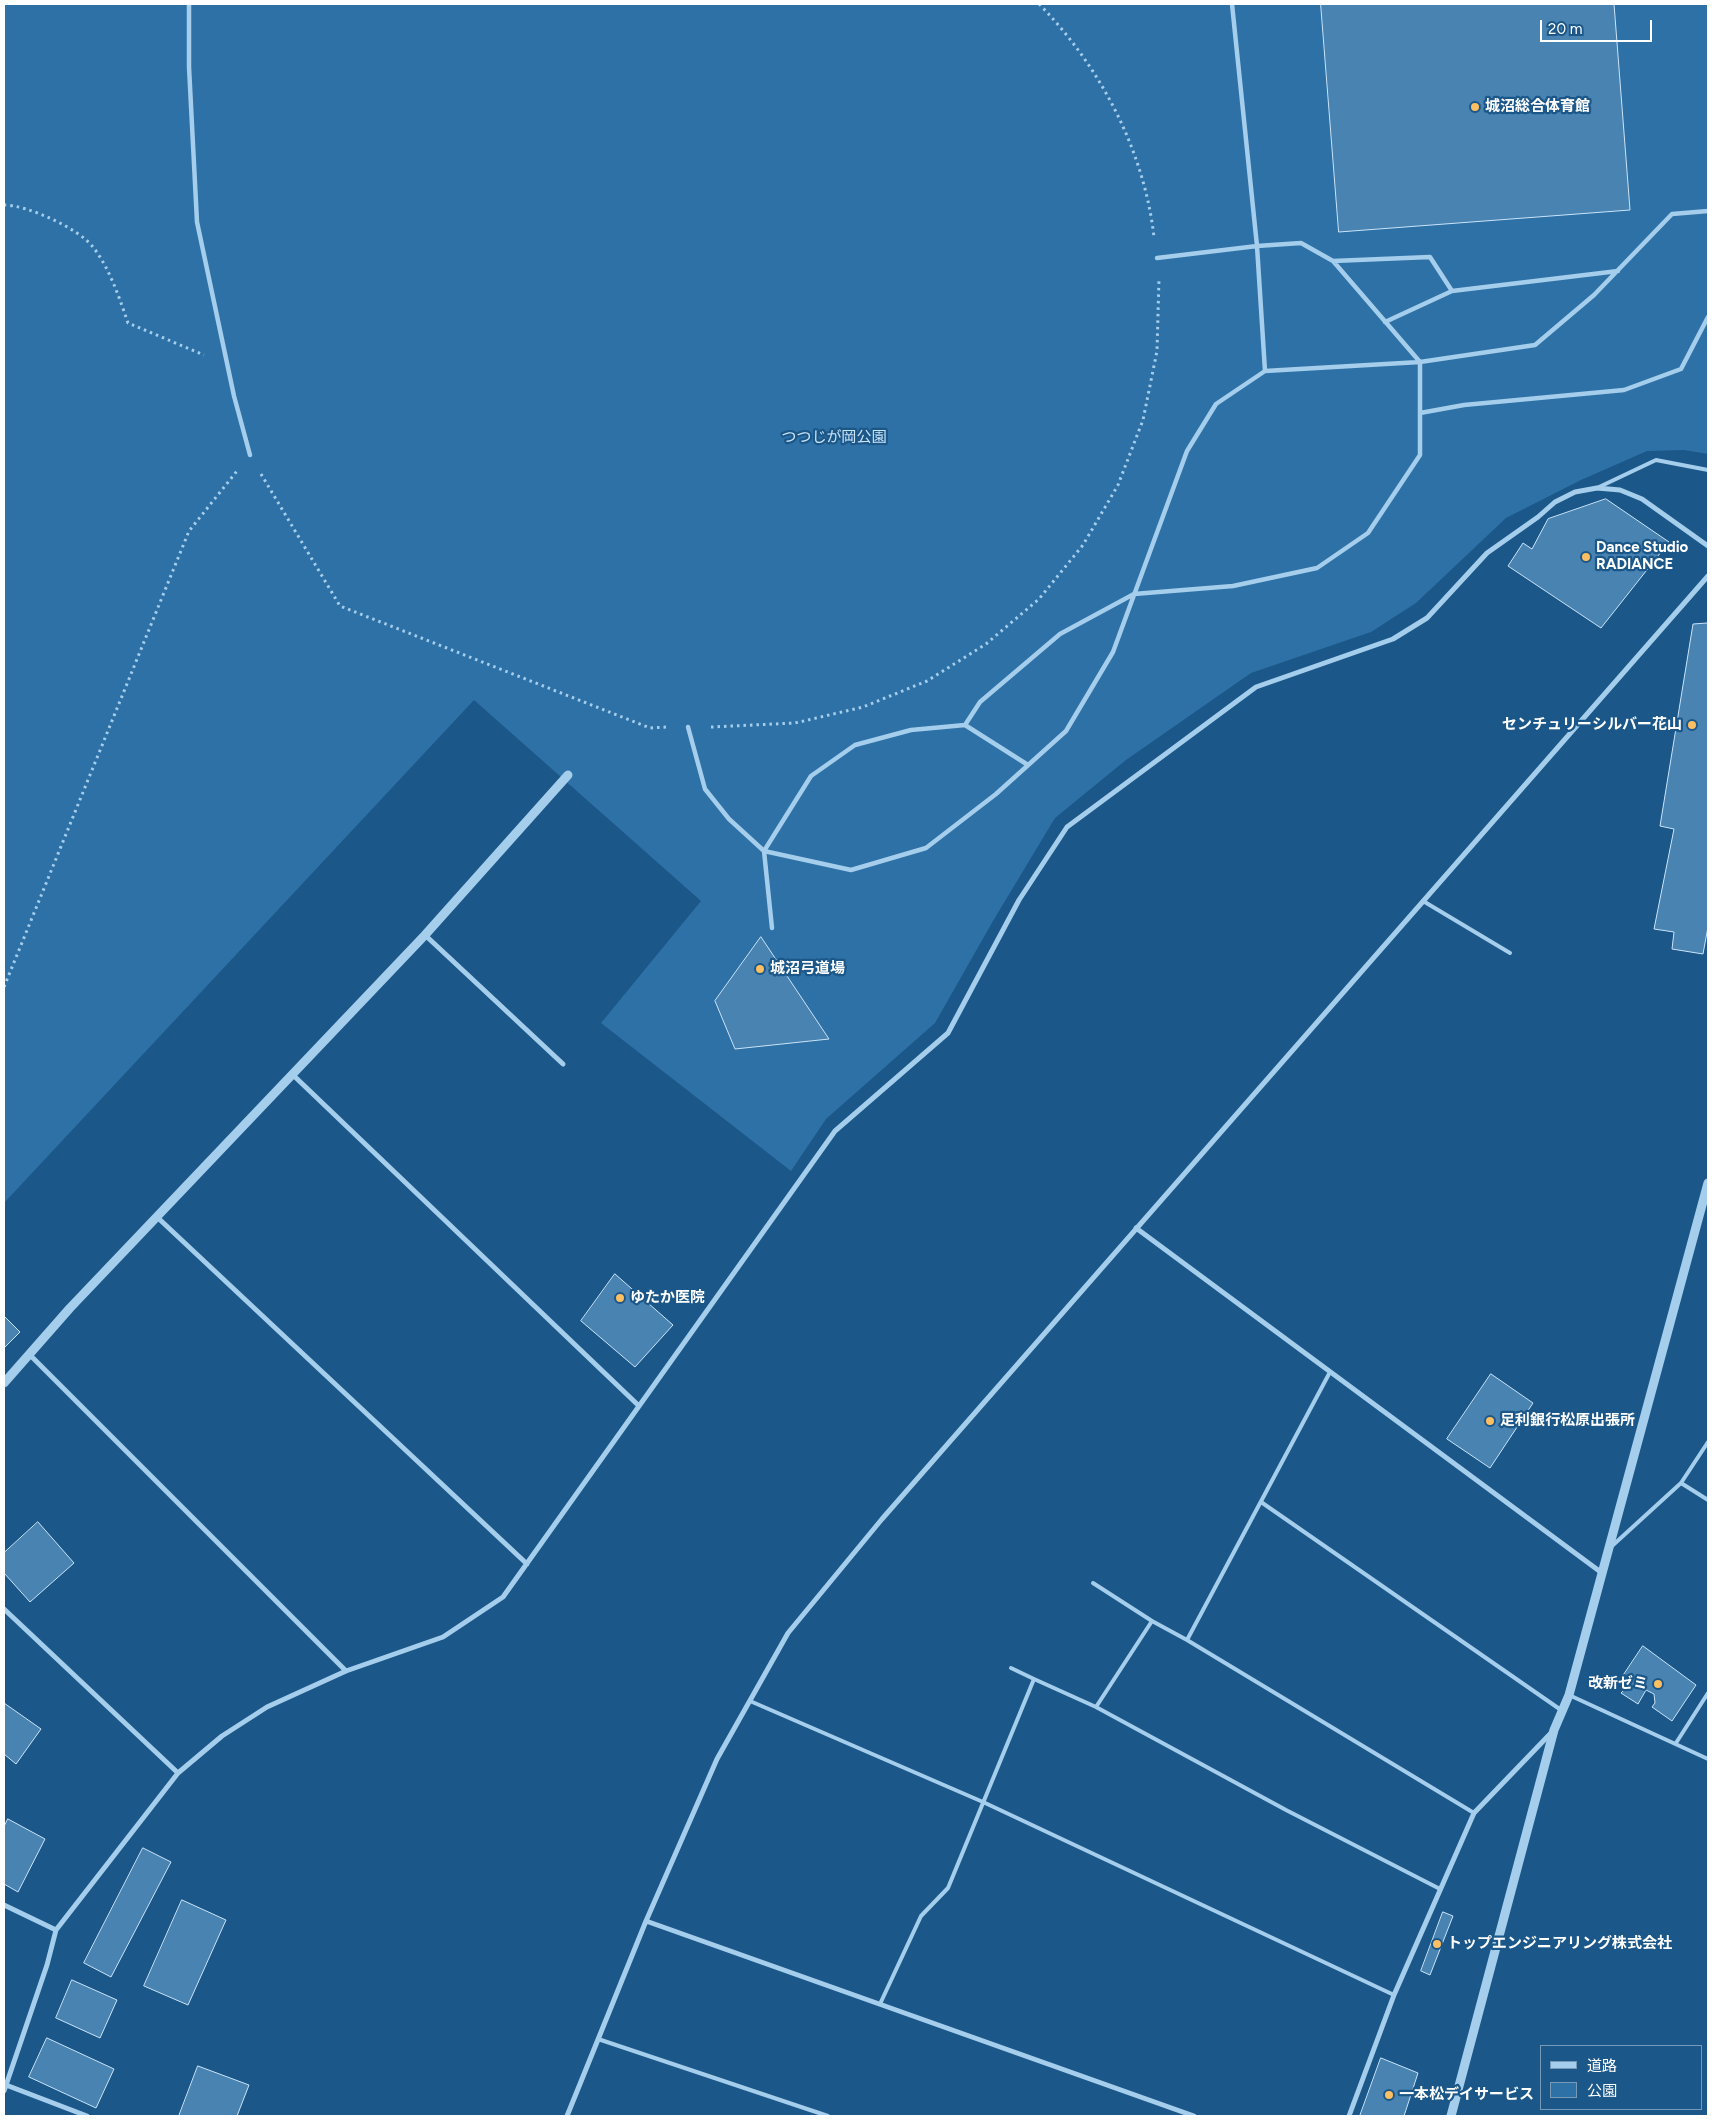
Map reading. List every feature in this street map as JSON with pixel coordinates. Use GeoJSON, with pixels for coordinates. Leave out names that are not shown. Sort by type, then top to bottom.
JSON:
{"type":"FeatureCollection","features":[{"type":"Feature","properties":{"kind":"street"},"geometry":{"type":"LineString","coordinates":[[189,4],[189,66],[197,222],[234,396],[250,455]]}},
{"type":"Feature","properties":{"kind":"street"},"geometry":{"type":"LineString","coordinates":[[1232,4],[1256,246],[1265,371]]}},
{"type":"Feature","properties":{"kind":"street"},"geometry":{"type":"LineString","coordinates":[[688,727],[705,789],[729,819],[764,850],[851,870],[926,848],[996,794],[1066,731],[1112,652],[1188,451],[1216,404],[1265,371],[1420,362],[1535,345],[1594,295],[1672,214],[1708,211]]}},
{"type":"Feature","properties":{"kind":"street"},"geometry":{"type":"LineString","coordinates":[[965,725],[980,702],[1060,634],[1134,594],[1233,586],[1316,568],[1368,533],[1420,455],[1420,362],[1333,262],[1301,243],[1256,246],[1156,258]]}},
{"type":"Feature","properties":{"kind":"street"},"geometry":{"type":"LineString","coordinates":[[1333,262],[1430,257],[1452,291]]}},
{"type":"Feature","properties":{"kind":"street"},"geometry":{"type":"LineString","coordinates":[[1385,322],[1452,291],[1618,271]]}},
{"type":"Feature","properties":{"kind":"street"},"geometry":{"type":"LineString","coordinates":[[1420,413],[1464,405],[1624,390],[1681,369],[1708,317]]}},
{"type":"Feature","properties":{"kind":"street"},"geometry":{"type":"LineString","coordinates":[[4,2091],[47,1965],[56,1930],[178,1773],[222,1736],[267,1707],[346,1671],[443,1637],[503,1597],[835,1131],[948,1033],[1019,900],[1067,827],[1256,687],[1393,639],[1427,618],[1487,553],[1538,517],[1555,502],[1575,492],[1597,488],[1620,490],[1642,499],[1708,546]]}},
{"type":"Feature","properties":{"kind":"street"},"geometry":{"type":"LineString","coordinates":[[566,2116],[646,1921],[717,1760],[788,1633],[882,1519],[1708,576]]}},
{"type":"Feature","properties":{"kind":"street"},"geometry":{"type":"LineString","coordinates":[[772,928],[764,850],[811,776],[855,744],[911,730],[965,725],[1028,764]]}},
{"type":"Feature","properties":{"kind":"street"},"geometry":{"type":"LineString","coordinates":[[4,1383],[157,1217],[425,935],[568,775]]}},
{"type":"Feature","properties":{"kind":"street"},"geometry":{"type":"LineString","coordinates":[[425,935],[563,1064]]}},
{"type":"Feature","properties":{"kind":"street"},"geometry":{"type":"LineString","coordinates":[[292,1074],[638,1405]]}},
{"type":"Feature","properties":{"kind":"street"},"geometry":{"type":"LineString","coordinates":[[1451,2116],[1554,1730],[1569,1695],[1708,1183]]}},
{"type":"Feature","properties":{"kind":"street"},"geometry":{"type":"LineString","coordinates":[[157,1217],[526,1564]]}},
{"type":"Feature","properties":{"kind":"street"},"geometry":{"type":"LineString","coordinates":[[1136,1228],[1602,1573]]}},
{"type":"Feature","properties":{"kind":"street"},"geometry":{"type":"LineString","coordinates":[[29,1354],[346,1671]]}},
{"type":"Feature","properties":{"kind":"street"},"geometry":{"type":"LineString","coordinates":[[4,1609],[178,1773]]}},
{"type":"Feature","properties":{"kind":"street"},"geometry":{"type":"LineString","coordinates":[[1349,2116],[1394,1995],[1474,1812],[1554,1730]]}},
{"type":"Feature","properties":{"kind":"street"},"geometry":{"type":"LineString","coordinates":[[4,1906],[56,1930]]}},
{"type":"Feature","properties":{"kind":"street"},"geometry":{"type":"LineString","coordinates":[[646,1921],[1194,2116]]}},
{"type":"Feature","properties":{"kind":"street"},"geometry":{"type":"LineString","coordinates":[[6,2084],[87,2116]]}},
{"type":"Feature","properties":{"kind":"lane"},"geometry":{"type":"LineString","coordinates":[[1597,488],[1656,460],[1708,470]]}},
{"type":"Feature","properties":{"kind":"lane"},"geometry":{"type":"LineString","coordinates":[[1422,901],[1510,953]]}},
{"type":"Feature","properties":{"kind":"lane"},"geometry":{"type":"LineString","coordinates":[[1187,1640],[1330,1372]]}},
{"type":"Feature","properties":{"kind":"lane"},"geometry":{"type":"LineString","coordinates":[[1609,1549],[1681,1483],[1708,1442]]}},
{"type":"Feature","properties":{"kind":"lane"},"geometry":{"type":"LineString","coordinates":[[1681,1483],[1708,1500]]}},
{"type":"Feature","properties":{"kind":"lane"},"geometry":{"type":"LineString","coordinates":[[1261,1502],[1562,1711]]}},
{"type":"Feature","properties":{"kind":"lane"},"geometry":{"type":"LineString","coordinates":[[1093,1584],[1152,1622],[1187,1640],[1474,1812]]}},
{"type":"Feature","properties":{"kind":"lane"},"geometry":{"type":"LineString","coordinates":[[1096,1708],[1152,1622]]}},
{"type":"Feature","properties":{"kind":"lane"},"geometry":{"type":"LineString","coordinates":[[1011,1668],[1096,1708],[1286,1810],[1440,1889]]}},
{"type":"Feature","properties":{"kind":"lane"},"geometry":{"type":"LineString","coordinates":[[880,2004],[921,1916],[948,1888],[1034,1679]]}},
{"type":"Feature","properties":{"kind":"lane"},"geometry":{"type":"LineString","coordinates":[[1676,1743],[1708,1693]]}},
{"type":"Feature","properties":{"kind":"lane"},"geometry":{"type":"LineString","coordinates":[[1569,1695],[1708,1758]]}},
{"type":"Feature","properties":{"kind":"lane"},"geometry":{"type":"LineString","coordinates":[[750,1700],[983,1802],[1394,1995]]}},
{"type":"Feature","properties":{"kind":"lane"},"geometry":{"type":"LineString","coordinates":[[598,2039],[828,2116]]}},
{"type":"Feature","properties":{"kind":"path"},"geometry":{"type":"LineString","coordinates":[[726,727],[795,722],[863,707],[927,681],[986,644],[1039,599],[1083,545],[1113,493],[1143,420],[1157,351],[1160,282],[1151,212],[1131,146],[1101,83],[1061,26],[1039,4]]}},
{"type":"Feature","properties":{"kind":"path"},"geometry":{"type":"LineString","coordinates":[[4,205],[11,205],[45,215],[69,228],[92,245],[112,280],[128,323],[227,364]]}},
{"type":"Feature","properties":{"kind":"path"},"geometry":{"type":"LineString","coordinates":[[4,988],[189,531],[250,455],[340,606],[650,728]]}},
{"type":"Feature","properties":{"kind":"green space","name":"つつじが岡公園"},"geometry":{"type":"Polygon","coordinates":[[[4,4],[1708,4],[1708,454],[1684,450],[1647,451],[1581,480],[1506,518],[1416,603],[1371,632],[1251,673],[1126,760],[1055,818],[935,1023],[826,1119],[791,1171],[601,1023],[701,901],[474,700],[4,1203],[4,4]]]}},
{"type":"Feature","properties":{"kind":"building","name":"城沼総合体育館"},"geometry":{"type":"Polygon","coordinates":[[[1321,4],[1614,4],[1630,210],[1339,232],[1321,4]]]}},
{"type":"Feature","properties":{"kind":"building","name":"Dance Studio RADIANCE"},"geometry":{"type":"Polygon","coordinates":[[[1606,499],[1669,542],[1601,628],[1508,566],[1523,543],[1532,549],[1548,519],[1606,499]]]}},
{"type":"Feature","properties":{"kind":"building","name":"センチュリーシルバー花山"},"geometry":{"type":"Polygon","coordinates":[[[1708,618],[1708,927],[1703,954],[1672,949],[1674,932],[1654,929],[1674,829],[1660,826],[1693,624],[1707,623],[1708,618]]]}},
{"type":"Feature","properties":{"kind":"building","name":"城沼弓道場"},"geometry":{"type":"Polygon","coordinates":[[[761,937],[829,1039],[735,1049],[715,1001],[761,937]]]}},
{"type":"Feature","properties":{"kind":"building","name":"ゆたか医院"},"geometry":{"type":"Polygon","coordinates":[[[615,1274],[673,1325],[635,1367],[581,1321],[615,1274]]]}},
{"type":"Feature","properties":{"kind":"building"},"geometry":{"type":"Polygon","coordinates":[[[4,1316],[20,1332],[4,1348],[4,1316]]]}},
{"type":"Feature","properties":{"kind":"building","name":"足利銀行松原出張所"},"geometry":{"type":"Polygon","coordinates":[[[1491,1374],[1533,1403],[1490,1468],[1447,1439],[1491,1374]]]}},
{"type":"Feature","properties":{"kind":"building"},"geometry":{"type":"Polygon","coordinates":[[[38,1522],[74,1563],[30,1602],[4,1573],[4,1553],[38,1522]]]}},
{"type":"Feature","properties":{"kind":"building","name":"改新ゼミ"},"geometry":{"type":"Polygon","coordinates":[[[1643,1646],[1696,1685],[1672,1721],[1652,1707],[1655,1703],[1654,1694],[1646,1690],[1638,1704],[1621,1693],[1627,1687],[1619,1682],[1643,1646]]]}},
{"type":"Feature","properties":{"kind":"building"},"geometry":{"type":"Polygon","coordinates":[[[4,1703],[41,1729],[16,1764],[4,1754],[4,1703]]]}},
{"type":"Feature","properties":{"kind":"building"},"geometry":{"type":"Polygon","coordinates":[[[8,1819],[45,1839],[18,1892],[4,1884],[4,1827],[8,1819]]]}},
{"type":"Feature","properties":{"kind":"building"},"geometry":{"type":"Polygon","coordinates":[[[143,1848],[171,1862],[111,1977],[84,1963],[143,1848]]]}},
{"type":"Feature","properties":{"kind":"building"},"geometry":{"type":"Polygon","coordinates":[[[182,1900],[226,1920],[188,2005],[144,1986],[182,1900]]]}},
{"type":"Feature","properties":{"kind":"building","name":"トップエンジニアリング株式会社"},"geometry":{"type":"Polygon","coordinates":[[[1443,1912],[1453,1916],[1430,1975],[1421,1971],[1443,1912]]]}},
{"type":"Feature","properties":{"kind":"building"},"geometry":{"type":"Polygon","coordinates":[[[72,1980],[117,2000],[100,2038],[56,2018],[72,1980]]]}},
{"type":"Feature","properties":{"kind":"building"},"geometry":{"type":"Polygon","coordinates":[[[47,2038],[114,2069],[96,2108],[29,2077],[47,2038]]]}},
{"type":"Feature","properties":{"kind":"building","name":"一本松デイサービス"},"geometry":{"type":"Polygon","coordinates":[[[1381,2058],[1418,2073],[1404,2116],[1360,2116],[1381,2058]]]}},
{"type":"Feature","properties":{"kind":"building"},"geometry":{"type":"Polygon","coordinates":[[[198,2066],[249,2085],[237,2116],[179,2116],[198,2066]]]}},
{"type":"Feature","properties":{"kind":"place","name":"城沼総合体育館"},"geometry":{"type":"Point","coordinates":[1475,107]}},
{"type":"Feature","properties":{"kind":"place","name":"Dance Studio RADIANCE"},"geometry":{"type":"Point","coordinates":[1586,557]}},
{"type":"Feature","properties":{"kind":"place","name":"センチュリーシルバー花山"},"geometry":{"type":"Point","coordinates":[1692,725]}},
{"type":"Feature","properties":{"kind":"place","name":"城沼弓道場"},"geometry":{"type":"Point","coordinates":[760,969]}},
{"type":"Feature","properties":{"kind":"place","name":"ゆたか医院"},"geometry":{"type":"Point","coordinates":[620,1298]}},
{"type":"Feature","properties":{"kind":"place","name":"足利銀行松原出張所"},"geometry":{"type":"Point","coordinates":[1490,1421]}},
{"type":"Feature","properties":{"kind":"place","name":"改新ゼミ"},"geometry":{"type":"Point","coordinates":[1658,1684]}},
{"type":"Feature","properties":{"kind":"place","name":"トップエンジニアリング株式会社"},"geometry":{"type":"Point","coordinates":[1437,1944]}},
{"type":"Feature","properties":{"kind":"place","name":"一本松デイサービス"},"geometry":{"type":"Point","coordinates":[1389,2095]}}]}
